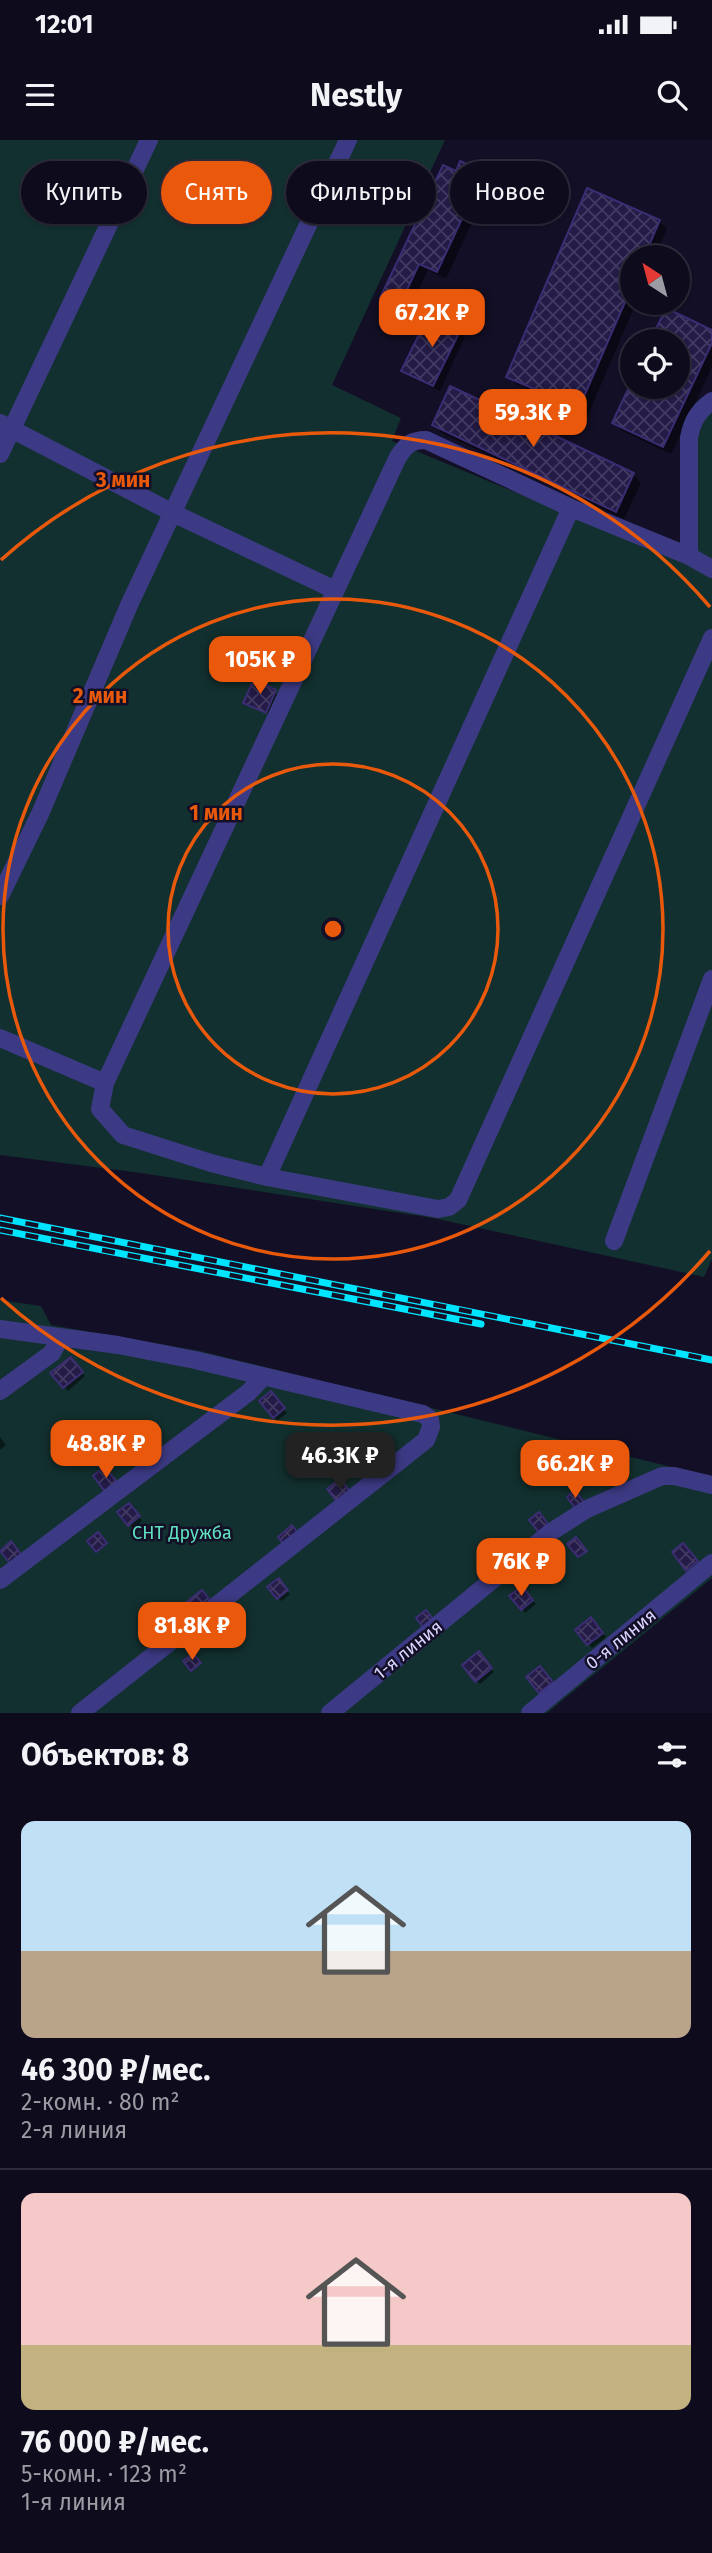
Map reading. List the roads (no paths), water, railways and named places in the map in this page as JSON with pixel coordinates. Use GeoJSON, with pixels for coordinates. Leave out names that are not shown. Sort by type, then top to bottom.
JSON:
{"type":"FeatureCollection","features":[{"type":"Feature","properties":{"kind":"street"},"geometry":{"type":"LineString","coordinates":[[0,454],[6,426],[149,140]]}},
{"type":"Feature","properties":{"kind":"street"},"geometry":{"type":"LineString","coordinates":[[0,896],[40,814],[130,603],[348,140]]}},
{"type":"Feature","properties":{"kind":"street"},"geometry":{"type":"LineString","coordinates":[[689,556],[689,438],[696,417],[712,401]]}},
{"type":"Feature","properties":{"kind":"street"},"geometry":{"type":"LineString","coordinates":[[6,426],[173,513],[335,590]]}},
{"type":"Feature","properties":{"kind":"street"},"geometry":{"type":"LineString","coordinates":[[712,569],[689,556],[571,508],[426,440],[415,440],[406,445],[335,590],[105,1083],[100,1109],[124,1135],[211,1163],[267,1177],[438,1209],[449,1207],[458,1200],[712,638]]}},
{"type":"Feature","properties":{"kind":"street"},"geometry":{"type":"LineString","coordinates":[[267,1177],[571,508]]}},
{"type":"Feature","properties":{"kind":"street"},"geometry":{"type":"LineString","coordinates":[[614,1241],[712,979]]}},
{"type":"Feature","properties":{"kind":"street"},"geometry":{"type":"LineString","coordinates":[[0,1038],[105,1083]]}},
{"type":"Feature","properties":{"kind":"street"},"geometry":{"type":"LineString","coordinates":[[0,1329],[195,1360],[423,1414],[430,1419],[431,1427],[426,1440],[80,1713]]}},
{"type":"Feature","properties":{"kind":"street"},"geometry":{"type":"LineString","coordinates":[[0,1391],[52,1353],[60,1338]]}},
{"type":"Feature","properties":{"kind":"street"},"geometry":{"type":"LineString","coordinates":[[0,1580],[249,1392],[263,1377]]}},
{"type":"Feature","properties":{"kind":"street","name":"1-я линия"},"geometry":{"type":"LineString","coordinates":[[330,1713],[551,1532],[587,1509],[662,1476],[674,1476],[712,1485]]}},
{"type":"Feature","properties":{"kind":"street","name":"0-я линия"},"geometry":{"type":"LineString","coordinates":[[530,1713],[712,1563]]}},
{"type":"Feature","properties":{"kind":"railway"},"geometry":{"type":"LineString","coordinates":[[0,1218],[712,1360]]}},
{"type":"Feature","properties":{"kind":"railway"},"geometry":{"type":"LineString","coordinates":[[0,1230],[481,1324]]}},
{"type":"Feature","properties":{"kind":"park label","name":"СНТ Дружба"},"geometry":{"type":"Point","coordinates":[182,1533]}}]}
